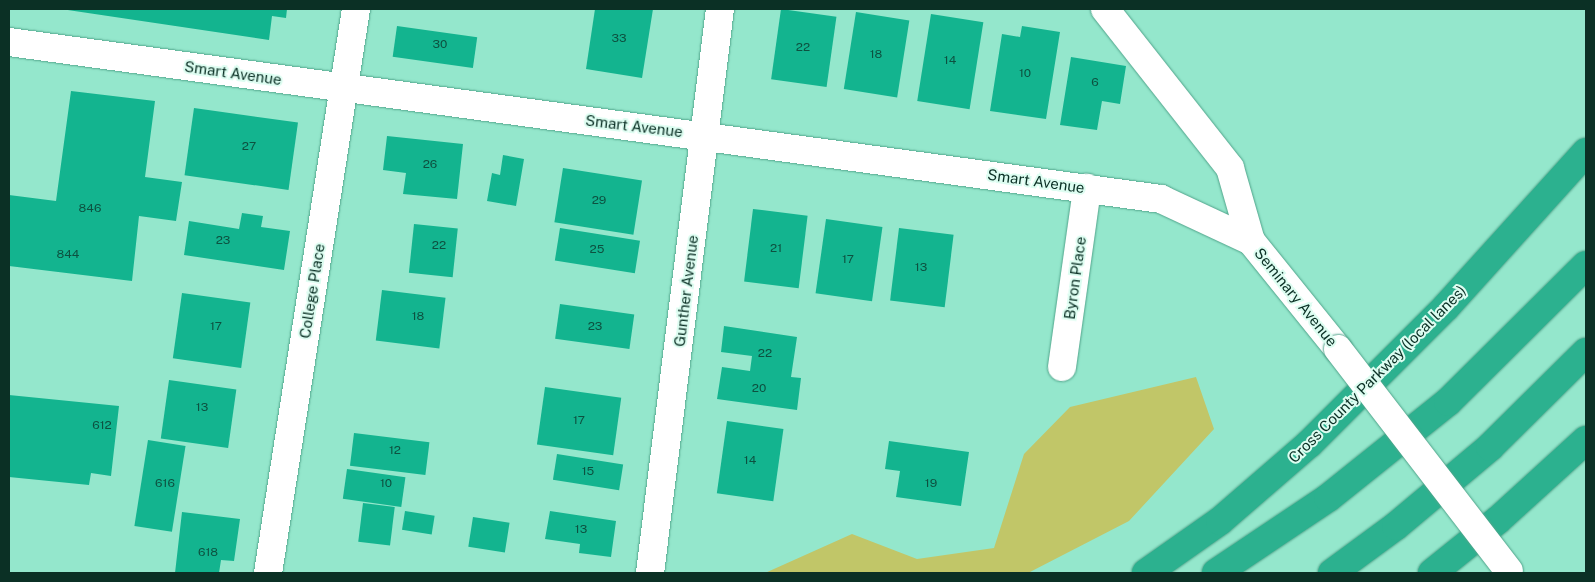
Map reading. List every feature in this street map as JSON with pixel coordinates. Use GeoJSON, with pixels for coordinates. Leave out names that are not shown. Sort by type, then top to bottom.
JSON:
{"type":"FeatureCollection","features":[{"type":"Feature","properties":{"kind":"highway","name":"Cross County Parkway (local lanes)"},"geometry":{"type":"LineString","coordinates":[[1146,573],[1220,521],[1309,444],[1446,307],[1586,152]]}},
{"type":"Feature","properties":{"kind":"highway"},"geometry":{"type":"LineString","coordinates":[[1216,573],[1328,498],[1448,402],[1586,265]]}},
{"type":"Feature","properties":{"kind":"highway"},"geometry":{"type":"LineString","coordinates":[[1332,573],[1396,526],[1490,447],[1586,352]]}},
{"type":"Feature","properties":{"kind":"highway"},"geometry":{"type":"LineString","coordinates":[[1432,573],[1498,520],[1586,440]]}},
{"type":"Feature","properties":{"kind":"street","name":"College Place"},"geometry":{"type":"LineString","coordinates":[[268,573],[356,9]]}},
{"type":"Feature","properties":{"kind":"street","name":"Gunther Avenue"},"geometry":{"type":"LineString","coordinates":[[650,573],[706,136],[720,9]]}},
{"type":"Feature","properties":{"kind":"street","name":"Seminary Avenue"},"geometry":{"type":"LineString","coordinates":[[1105,9],[1230,168],[1251,241],[1338,349],[1510,572]]}},
{"type":"Feature","properties":{"kind":"street","name":"Smart Avenue"},"geometry":{"type":"LineString","coordinates":[[9,42],[1161,198],[1251,241]]}},
{"type":"Feature","properties":{"kind":"street","name":"Byron Place"},"geometry":{"type":"LineString","coordinates":[[1062,367],[1087,188]]}},
{"type":"Feature","properties":{"kind":"green space"},"geometry":{"type":"Polygon","coordinates":[[[1196,377],[1214,429],[1129,521],[1028,573],[765,573],[852,534],[917,559],[994,548],[1024,454],[1070,407],[1196,377]]]}},
{"type":"Feature","properties":{"kind":"building"},"geometry":{"type":"Polygon","coordinates":[[[61,9],[287,9],[286,18],[272,16],[269,40],[61,9]]]}},
{"type":"Feature","properties":{"kind":"building"},"geometry":{"type":"Polygon","coordinates":[[[595,9],[653,9],[642,78],[586,69],[595,9]]]}},
{"type":"Feature","properties":{"kind":"building"},"geometry":{"type":"Polygon","coordinates":[[[781,9],[836,17],[827,87],[771,79],[781,9]]]}},
{"type":"Feature","properties":{"kind":"building"},"geometry":{"type":"Polygon","coordinates":[[[856,12],[909,20],[897,97],[844,89],[856,12]]]}},
{"type":"Feature","properties":{"kind":"building"},"geometry":{"type":"Polygon","coordinates":[[[931,14],[983,22],[970,109],[917,101],[931,14]]]}},
{"type":"Feature","properties":{"kind":"building"},"geometry":{"type":"Polygon","coordinates":[[[397,26],[477,37],[473,68],[393,57],[397,26]]]}},
{"type":"Feature","properties":{"kind":"building"},"geometry":{"type":"Polygon","coordinates":[[[1022,26],[1060,32],[1046,119],[990,111],[1002,34],[1020,37],[1022,26]]]}},
{"type":"Feature","properties":{"kind":"building"},"geometry":{"type":"Polygon","coordinates":[[[1071,57],[1126,66],[1120,104],[1102,101],[1097,130],[1060,125],[1071,57]]]}},
{"type":"Feature","properties":{"kind":"building"},"geometry":{"type":"Polygon","coordinates":[[[71,91],[155,101],[145,177],[182,182],[176,221],[139,216],[132,281],[9,266],[9,195],[56,201],[71,91]]]}},
{"type":"Feature","properties":{"kind":"building"},"geometry":{"type":"Polygon","coordinates":[[[194,108],[298,123],[289,190],[185,175],[194,108]]]}},
{"type":"Feature","properties":{"kind":"building"},"geometry":{"type":"Polygon","coordinates":[[[387,136],[463,144],[457,199],[403,194],[406,173],[383,170],[387,136]]]}},
{"type":"Feature","properties":{"kind":"building"},"geometry":{"type":"Polygon","coordinates":[[[503,155],[524,159],[516,206],[487,201],[492,173],[500,175],[503,155]]]}},
{"type":"Feature","properties":{"kind":"building"},"geometry":{"type":"Polygon","coordinates":[[[563,168],[642,181],[633,235],[554,222],[563,168]]]}},
{"type":"Feature","properties":{"kind":"building"},"geometry":{"type":"Polygon","coordinates":[[[753,209],[808,216],[799,288],[744,281],[753,209]]]}},
{"type":"Feature","properties":{"kind":"building"},"geometry":{"type":"Polygon","coordinates":[[[242,213],[263,216],[261,227],[290,231],[284,270],[184,255],[189,221],[239,229],[242,213]]]}},
{"type":"Feature","properties":{"kind":"building"},"geometry":{"type":"Polygon","coordinates":[[[826,219],[882,227],[872,301],[816,293],[826,219]]]}},
{"type":"Feature","properties":{"kind":"building"},"geometry":{"type":"Polygon","coordinates":[[[414,224],[458,229],[453,277],[409,273],[414,224]]]}},
{"type":"Feature","properties":{"kind":"building"},"geometry":{"type":"Polygon","coordinates":[[[560,228],[640,241],[635,273],[555,261],[560,228]]]}},
{"type":"Feature","properties":{"kind":"building"},"geometry":{"type":"Polygon","coordinates":[[[899,228],[954,235],[945,307],[890,300],[899,228]]]}},
{"type":"Feature","properties":{"kind":"building"},"geometry":{"type":"Polygon","coordinates":[[[382,290],[446,298],[439,348],[376,341],[382,290]]]}},
{"type":"Feature","properties":{"kind":"building"},"geometry":{"type":"Polygon","coordinates":[[[182,293],[250,303],[241,368],[173,358],[182,293]]]}},
{"type":"Feature","properties":{"kind":"building"},"geometry":{"type":"Polygon","coordinates":[[[560,304],[634,314],[629,349],[555,339],[560,304]]]}},
{"type":"Feature","properties":{"kind":"building"},"geometry":{"type":"Polygon","coordinates":[[[724,326],[797,337],[791,377],[801,378],[797,410],[717,399],[722,367],[750,371],[752,356],[721,352],[724,326]]]}},
{"type":"Feature","properties":{"kind":"building"},"geometry":{"type":"Polygon","coordinates":[[[169,380],[236,389],[228,448],[161,438],[169,380]]]}},
{"type":"Feature","properties":{"kind":"building"},"geometry":{"type":"Polygon","coordinates":[[[545,387],[621,398],[613,455],[537,444],[545,387]]]}},
{"type":"Feature","properties":{"kind":"building"},"geometry":{"type":"Polygon","coordinates":[[[9,395],[119,406],[111,476],[91,473],[89,485],[9,477],[9,395]]]}},
{"type":"Feature","properties":{"kind":"building"},"geometry":{"type":"Polygon","coordinates":[[[727,421],[783,429],[773,501],[717,493],[727,421]]]}},
{"type":"Feature","properties":{"kind":"building"},"geometry":{"type":"Polygon","coordinates":[[[354,433],[429,442],[425,475],[350,466],[354,433]]]}},
{"type":"Feature","properties":{"kind":"building"},"geometry":{"type":"Polygon","coordinates":[[[148,440],[186,446],[172,532],[134,526],[148,440]]]}},
{"type":"Feature","properties":{"kind":"building"},"geometry":{"type":"Polygon","coordinates":[[[889,441],[969,452],[961,506],[896,497],[900,471],[885,469],[889,441]]]}},
{"type":"Feature","properties":{"kind":"building"},"geometry":{"type":"Polygon","coordinates":[[[557,454],[623,464],[619,490],[553,480],[557,454]]]}},
{"type":"Feature","properties":{"kind":"building"},"geometry":{"type":"Polygon","coordinates":[[[347,469],[405,477],[401,507],[343,499],[347,469]]]}},
{"type":"Feature","properties":{"kind":"building"},"geometry":{"type":"Polygon","coordinates":[[[363,503],[395,507],[390,546],[358,542],[363,503]]]}},
{"type":"Feature","properties":{"kind":"building"},"geometry":{"type":"Polygon","coordinates":[[[405,511],[435,516],[432,534],[402,530],[405,511]]]}},
{"type":"Feature","properties":{"kind":"building"},"geometry":{"type":"Polygon","coordinates":[[[550,511],[616,521],[611,557],[579,553],[580,544],[545,539],[550,511]]]}},
{"type":"Feature","properties":{"kind":"building"},"geometry":{"type":"Polygon","coordinates":[[[182,512],[240,519],[234,561],[221,560],[219,573],[175,573],[182,512]]]}},
{"type":"Feature","properties":{"kind":"building"},"geometry":{"type":"Polygon","coordinates":[[[473,517],[510,523],[505,552],[468,547],[473,517]]]}}]}
